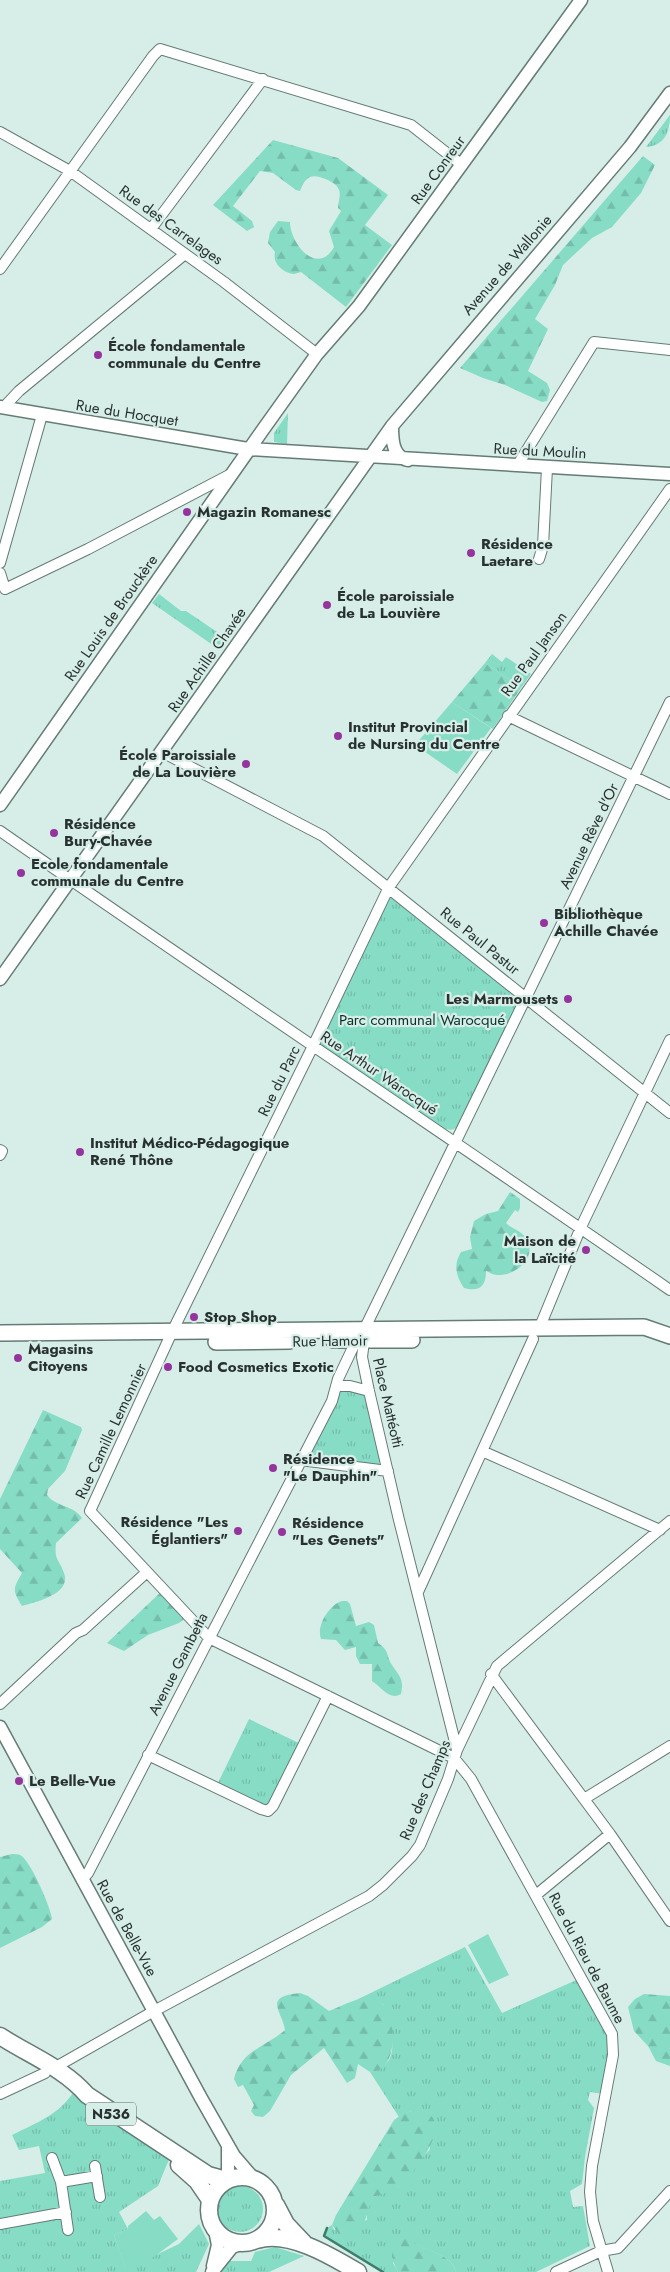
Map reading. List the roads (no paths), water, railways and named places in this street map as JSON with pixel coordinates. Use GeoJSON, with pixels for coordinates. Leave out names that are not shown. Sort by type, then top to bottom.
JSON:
{"type":"FeatureCollection","features":[{"type":"Feature","properties":{"kind":"main road","name":"Rue Hamoir"},"geometry":{"type":"LineString","coordinates":[[0,1333],[170,1336],[536,1334],[643,1337],[667,1332]]}},
{"type":"Feature","properties":{"kind":"main road","name":"Rue Hamoir"},"geometry":{"type":"LineString","coordinates":[[0,1344],[170,1336]]}},
{"type":"Feature","properties":{"kind":"main road","name":"N536"},"geometry":{"type":"LineString","coordinates":[[0,2036],[144,2136],[198,2181],[210,2200],[209,2216],[215,2230]]}},
{"type":"Feature","properties":{"kind":"main road","name":"N536"},"geometry":{"type":"LineString","coordinates":[[0,2043],[65,2080],[72,2081],[87,2095],[208,2174],[227,2180],[244,2176],[253,2178]]}},
{"type":"Feature","properties":{"kind":"main road"},"geometry":{"type":"LineString","coordinates":[[253,2178],[268,2189],[286,2224],[304,2243]]}},
{"type":"Feature","properties":{"kind":"main road"},"geometry":{"type":"LineString","coordinates":[[210,2200],[217,2188],[227,2180]]}},
{"type":"Feature","properties":{"kind":"main road"},"geometry":{"type":"LineString","coordinates":[[250,2242],[272,2226],[276,2206]]}},
{"type":"Feature","properties":{"kind":"main road"},"geometry":{"type":"LineString","coordinates":[[215,2230],[228,2240],[250,2242],[272,2236],[304,2243],[358,2272]]}},
{"type":"Feature","properties":{"kind":"street","name":"Rue Conreur"},"geometry":{"type":"LineString","coordinates":[[248,450],[317,354],[359,306],[581,0]]}},
{"type":"Feature","properties":{"kind":"street"},"geometry":{"type":"LineString","coordinates":[[0,269],[160,49],[412,125],[462,165]]}},
{"type":"Feature","properties":{"kind":"street"},"geometry":{"type":"LineString","coordinates":[[151,229],[263,79]]}},
{"type":"Feature","properties":{"kind":"street","name":"Avenue de Wallonie"},"geometry":{"type":"LineString","coordinates":[[368,458],[392,426],[630,148],[670,93]]}},
{"type":"Feature","properties":{"kind":"street","name":"Rue des Carrelages"},"geometry":{"type":"LineString","coordinates":[[0,132],[70,171],[185,254],[317,354]]}},
{"type":"Feature","properties":{"kind":"street"},"geometry":{"type":"LineString","coordinates":[[2,408],[19,391],[185,254]]}},
{"type":"Feature","properties":{"kind":"street"},"geometry":{"type":"LineString","coordinates":[[517,466],[594,342],[670,350]]}},
{"type":"Feature","properties":{"kind":"street","name":"Rue Conreur"},"geometry":{"type":"LineString","coordinates":[[272,450],[268,443],[269,429],[308,379],[317,354]]}},
{"type":"Feature","properties":{"kind":"street","name":"Rue du Hocquet"},"geometry":{"type":"LineString","coordinates":[[2,408],[248,450]]}},
{"type":"Feature","properties":{"kind":"street"},"geometry":{"type":"LineString","coordinates":[[0,563],[42,415]]}},
{"type":"Feature","properties":{"kind":"street"},"geometry":{"type":"LineString","coordinates":[[392,426],[396,451],[403,459],[408,460]]}},
{"type":"Feature","properties":{"kind":"street","name":"Rue du Moulin"},"geometry":{"type":"LineString","coordinates":[[248,450],[670,474]]}},
{"type":"Feature","properties":{"kind":"street","name":"Rue Louis de Brouckère"},"geometry":{"type":"LineString","coordinates":[[0,805],[248,450]]}},
{"type":"Feature","properties":{"kind":"street","name":"Rue Achille Chavée"},"geometry":{"type":"LineString","coordinates":[[0,979],[368,458]]}},
{"type":"Feature","properties":{"kind":"street"},"geometry":{"type":"LineString","coordinates":[[539,558],[543,546],[547,468]]}},
{"type":"Feature","properties":{"kind":"street"},"geometry":{"type":"LineString","coordinates":[[0,573],[2,593],[232,474]]}},
{"type":"Feature","properties":{"kind":"street","name":"Rue Paul Janson"},"geometry":{"type":"LineString","coordinates":[[388,887],[670,489]]}},
{"type":"Feature","properties":{"kind":"street","name":"Avenue Rêve d'Or"},"geometry":{"type":"LineString","coordinates":[[361,1336],[670,702]]}},
{"type":"Feature","properties":{"kind":"street"},"geometry":{"type":"LineString","coordinates":[[508,716],[670,794]]}},
{"type":"Feature","properties":{"kind":"street","name":"Rue Paul Pastur"},"geometry":{"type":"LineString","coordinates":[[162,752],[324,836],[670,1113]]}},
{"type":"Feature","properties":{"kind":"street","name":"Rue Arthur Warocqué"},"geometry":{"type":"LineString","coordinates":[[0,831],[455,1144],[581,1227],[670,1290]]}},
{"type":"Feature","properties":{"kind":"street","name":"Rue du Parc"},"geometry":{"type":"LineString","coordinates":[[170,1336],[313,1046],[388,887]]}},
{"type":"Feature","properties":{"kind":"street"},"geometry":{"type":"LineString","coordinates":[[418,1592],[536,1334],[581,1227],[643,1092],[670,1040]]}},
{"type":"Feature","properties":{"kind":"street"},"geometry":{"type":"LineString","coordinates":[[0,1150],[2,1151],[0,1154]]}},
{"type":"Feature","properties":{"kind":"street","name":"Rue Camille Lemonnier"},"geometry":{"type":"LineString","coordinates":[[170,1336],[90,1511],[209,1638]]}},
{"type":"Feature","properties":{"kind":"street","name":"Place Mattéotti"},"geometry":{"type":"LineString","coordinates":[[361,1336],[362,1357],[388,1471],[300,1460],[332,1401],[336,1386],[361,1336]]}},
{"type":"Feature","properties":{"kind":"street"},"geometry":{"type":"LineString","coordinates":[[336,1386],[350,1386],[369,1391]]}},
{"type":"Feature","properties":{"kind":"street"},"geometry":{"type":"LineString","coordinates":[[482,1451],[660,1530]]}},
{"type":"Feature","properties":{"kind":"street","name":"Avenue Gambetta"},"geometry":{"type":"LineString","coordinates":[[82,1880],[88,1873],[300,1460]]}},
{"type":"Feature","properties":{"kind":"street"},"geometry":{"type":"LineString","coordinates":[[388,1471],[456,1754]]}},
{"type":"Feature","properties":{"kind":"street","name":"Rue des Champs"},"geometry":{"type":"LineString","coordinates":[[0,2094],[50,2071],[154,2011],[369,1896],[384,1885],[420,1845],[448,1779],[456,1754],[491,1674],[504,1659],[670,1521]]}},
{"type":"Feature","properties":{"kind":"street"},"geometry":{"type":"LineString","coordinates":[[0,1704],[76,1632],[83,1630],[147,1572]]}},
{"type":"Feature","properties":{"kind":"street"},"geometry":{"type":"LineString","coordinates":[[209,1638],[328,1696],[456,1754]]}},
{"type":"Feature","properties":{"kind":"street"},"geometry":{"type":"LineString","coordinates":[[491,1674],[610,1834],[670,1921]]}},
{"type":"Feature","properties":{"kind":"street"},"geometry":{"type":"LineString","coordinates":[[148,1755],[260,1809],[268,1811],[273,1806],[328,1696]]}},
{"type":"Feature","properties":{"kind":"street","name":"Rue de Belle-Vue"},"geometry":{"type":"LineString","coordinates":[[0,1727],[227,2144],[253,2178]]}},
{"type":"Feature","properties":{"kind":"street"},"geometry":{"type":"LineString","coordinates":[[584,1799],[670,1746]]}},
{"type":"Feature","properties":{"kind":"street","name":"Rue du Rieu de Baume"},"geometry":{"type":"LineString","coordinates":[[456,1754],[612,2034],[613,2055],[602,2105],[591,2179],[593,2221],[608,2272]]}},
{"type":"Feature","properties":{"kind":"street"},"geometry":{"type":"LineString","coordinates":[[536,1895],[610,1834]]}},
{"type":"Feature","properties":{"kind":"street","name":"Rue de Belle-Vue"},"geometry":{"type":"LineString","coordinates":[[227,2144],[227,2180]]}},
{"type":"Feature","properties":{"kind":"street"},"geometry":{"type":"LineString","coordinates":[[52,2158],[61,2182],[68,2230]]}},
{"type":"Feature","properties":{"kind":"street"},"geometry":{"type":"LineString","coordinates":[[61,2182],[96,2171],[100,2197]]}},
{"type":"Feature","properties":{"kind":"street"},"geometry":{"type":"LineString","coordinates":[[556,2272],[601,2251],[618,2248],[670,2191]]}},
{"type":"Feature","properties":{"kind":"street"},"geometry":{"type":"LineString","coordinates":[[0,2224],[66,2212]]}},
{"type":"Feature","properties":{"kind":"street"},"geometry":{"type":"LineString","coordinates":[[212,2272],[218,2246],[215,2230]]}},
{"type":"Feature","properties":{"kind":"street"},"geometry":{"type":"LineString","coordinates":[[212,2272],[228,2251],[250,2242]]}},
{"type":"Feature","properties":{"kind":"waterway"},"geometry":{"type":"LineString","coordinates":[[327,2228],[324,2236],[383,2272]]}},
{"type":"Feature","properties":{"kind":"place","name":"École fondamentale communale du Centre"},"geometry":{"type":"Point","coordinates":[98,355]}},
{"type":"Feature","properties":{"kind":"place","name":"Magazin Romanesc"},"geometry":{"type":"Point","coordinates":[187,512]}},
{"type":"Feature","properties":{"kind":"place","name":"Résidence Laetare"},"geometry":{"type":"Point","coordinates":[471,553]}},
{"type":"Feature","properties":{"kind":"place","name":"École paroissiale de La Louvière"},"geometry":{"type":"Point","coordinates":[327,605]}},
{"type":"Feature","properties":{"kind":"place","name":"Institut Provincial de Nursing du Centre"},"geometry":{"type":"Point","coordinates":[338,736]}},
{"type":"Feature","properties":{"kind":"place","name":"École Paroissiale de La Louvière"},"geometry":{"type":"Point","coordinates":[246,764]}},
{"type":"Feature","properties":{"kind":"place","name":"Résidence Bury-Chavée"},"geometry":{"type":"Point","coordinates":[54,833]}},
{"type":"Feature","properties":{"kind":"place","name":"Ecole fondamentale communale du Centre"},"geometry":{"type":"Point","coordinates":[21,873]}},
{"type":"Feature","properties":{"kind":"place","name":"Bibliothèque Achille Chavée"},"geometry":{"type":"Point","coordinates":[544,923]}},
{"type":"Feature","properties":{"kind":"place","name":"Les Marmousets"},"geometry":{"type":"Point","coordinates":[568,999]}},
{"type":"Feature","properties":{"kind":"place","name":"Institut Médico-Pédagogique René Thône"},"geometry":{"type":"Point","coordinates":[80,1152]}},
{"type":"Feature","properties":{"kind":"place","name":"Maison de la Laïcité"},"geometry":{"type":"Point","coordinates":[586,1250]}},
{"type":"Feature","properties":{"kind":"place","name":"Stop Shop"},"geometry":{"type":"Point","coordinates":[194,1317]}},
{"type":"Feature","properties":{"kind":"place","name":"Magasins Citoyens"},"geometry":{"type":"Point","coordinates":[18,1358]}},
{"type":"Feature","properties":{"kind":"place","name":"Food Cosmetics Exotic"},"geometry":{"type":"Point","coordinates":[168,1367]}},
{"type":"Feature","properties":{"kind":"place","name":"Résidence \"Le Dauphin\""},"geometry":{"type":"Point","coordinates":[273,1468]}},
{"type":"Feature","properties":{"kind":"place","name":"Résidence \"Les Églantiers\""},"geometry":{"type":"Point","coordinates":[238,1531]}},
{"type":"Feature","properties":{"kind":"place","name":"Résidence \"Les Genets\""},"geometry":{"type":"Point","coordinates":[282,1532]}},
{"type":"Feature","properties":{"kind":"place","name":"Le Belle-Vue"},"geometry":{"type":"Point","coordinates":[19,1781]}},
{"type":"Feature","properties":{"kind":"park label","name":"Parc communal Warocqué"},"geometry":{"type":"Point","coordinates":[422,1020]}}]}
